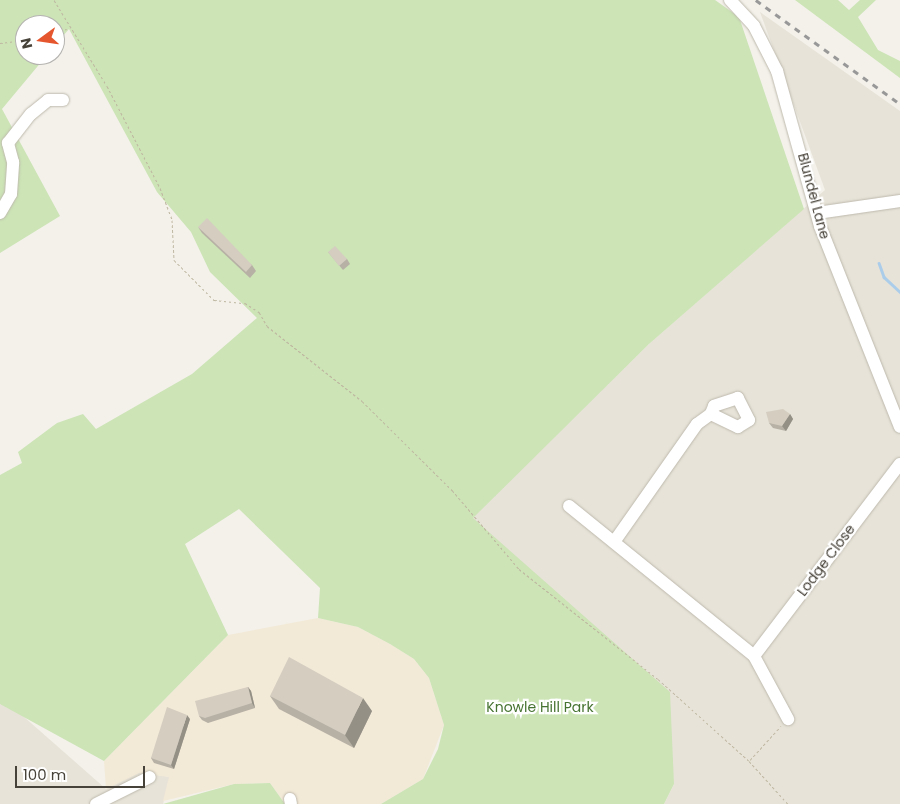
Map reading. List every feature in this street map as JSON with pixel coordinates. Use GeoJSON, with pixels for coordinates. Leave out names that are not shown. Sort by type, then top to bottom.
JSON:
{"type":"FeatureCollection","features":[{"type":"Feature","properties":{"kind":"street","name":"Blundel Lane"},"geometry":{"type":"LineString","coordinates":[[730,0],[754,26],[771,55],[817,213],[900,427]]}},
{"type":"Feature","properties":{"kind":"street"},"geometry":{"type":"LineString","coordinates":[[0,213],[11,194],[13,162],[8,144],[31,114],[48,100],[63,100]]}},
{"type":"Feature","properties":{"kind":"street"},"geometry":{"type":"LineString","coordinates":[[817,213],[900,201]]}},
{"type":"Feature","properties":{"kind":"street"},"geometry":{"type":"LineString","coordinates":[[614,542],[675,451],[711,414]]}},
{"type":"Feature","properties":{"kind":"street","name":"Lodge Close"},"geometry":{"type":"LineString","coordinates":[[754,656],[900,464]]}},
{"type":"Feature","properties":{"kind":"street"},"geometry":{"type":"LineString","coordinates":[[569,506],[754,656],[788,719]]}},
{"type":"Feature","properties":{"kind":"street"},"geometry":{"type":"LineString","coordinates":[[96,804],[150,776]]}},
{"type":"Feature","properties":{"kind":"path"},"geometry":{"type":"LineString","coordinates":[[54,0],[68,29],[107,86],[160,188],[175,235],[174,260],[214,300],[245,303],[259,312],[267,326],[362,401],[452,490],[519,569],[658,679],[749,761],[788,804]]}},
{"type":"Feature","properties":{"kind":"path"},"geometry":{"type":"LineString","coordinates":[[0,43],[15,41]]}},
{"type":"Feature","properties":{"kind":"path"},"geometry":{"type":"LineString","coordinates":[[749,761],[788,719]]}},
{"type":"Feature","properties":{"kind":"shaded area"},"geometry":{"type":"Polygon","coordinates":[[[760,12],[900,111],[900,804],[664,804],[674,784],[472,518],[649,344],[825,190],[760,12]]]}},
{"type":"Feature","properties":{"kind":"shaded area"},"geometry":{"type":"Polygon","coordinates":[[[318,618],[358,627],[390,644],[414,659],[429,678],[444,725],[423,779],[381,804],[285,804],[270,783],[234,784],[163,801],[169,777],[139,773],[106,789],[104,761],[228,635],[318,618]]]}},
{"type":"Feature","properties":{"kind":"shaded area"},"geometry":{"type":"Polygon","coordinates":[[[0,704],[15,709],[106,789],[139,772],[170,777],[163,804],[0,804],[0,704]]]}},
{"type":"Feature","properties":{"kind":"green space","name":"Knowle Hill Park"},"geometry":{"type":"Polygon","coordinates":[[[0,0],[715,0],[739,17],[804,209],[649,344],[473,518],[670,692],[674,784],[664,804],[381,804],[423,779],[438,749],[444,725],[429,678],[414,659],[390,644],[358,627],[318,618],[320,588],[239,509],[185,544],[228,635],[104,761],[0,704],[0,475],[22,463],[18,452],[57,423],[83,414],[96,429],[192,374],[257,318],[210,272],[191,232],[157,192],[69,29],[65,34],[65,15],[15,15],[15,65],[39,65],[2,109],[60,216],[0,253],[0,0]]]}},
{"type":"Feature","properties":{"kind":"green space"},"geometry":{"type":"Polygon","coordinates":[[[795,0],[838,0],[849,10],[860,0],[876,0],[858,17],[878,50],[900,61],[900,78],[795,0]]]}},
{"type":"Feature","properties":{"kind":"green space"},"geometry":{"type":"Polygon","coordinates":[[[270,783],[285,804],[163,804],[234,784],[270,783]]]}},
{"type":"Feature","properties":{"kind":"building"},"geometry":{"type":"Polygon","coordinates":[[[207,218],[252,265],[246,272],[198,227],[207,218]]]}},
{"type":"Feature","properties":{"kind":"building"},"geometry":{"type":"Polygon","coordinates":[[[335,246],[347,259],[339,266],[328,252],[335,246]]]}},
{"type":"Feature","properties":{"kind":"building"},"geometry":{"type":"Polygon","coordinates":[[[783,409],[790,414],[782,426],[769,423],[766,412],[783,409]]]}},
{"type":"Feature","properties":{"kind":"building"},"geometry":{"type":"Polygon","coordinates":[[[289,657],[363,698],[345,735],[270,696],[289,657]]]}},
{"type":"Feature","properties":{"kind":"building"},"geometry":{"type":"Polygon","coordinates":[[[248,687],[252,703],[205,718],[199,716],[195,701],[248,687]]]}},
{"type":"Feature","properties":{"kind":"building"},"geometry":{"type":"Polygon","coordinates":[[[167,707],[187,715],[171,765],[151,758],[167,707]]]}},
{"type":"Feature","properties":{"kind":"waterway"},"geometry":{"type":"LineString","coordinates":[[879,263],[884,277],[900,292]]}},
{"type":"Feature","properties":{"kind":"railway"},"geometry":{"type":"LineString","coordinates":[[756,0],[900,104]]}}]}
